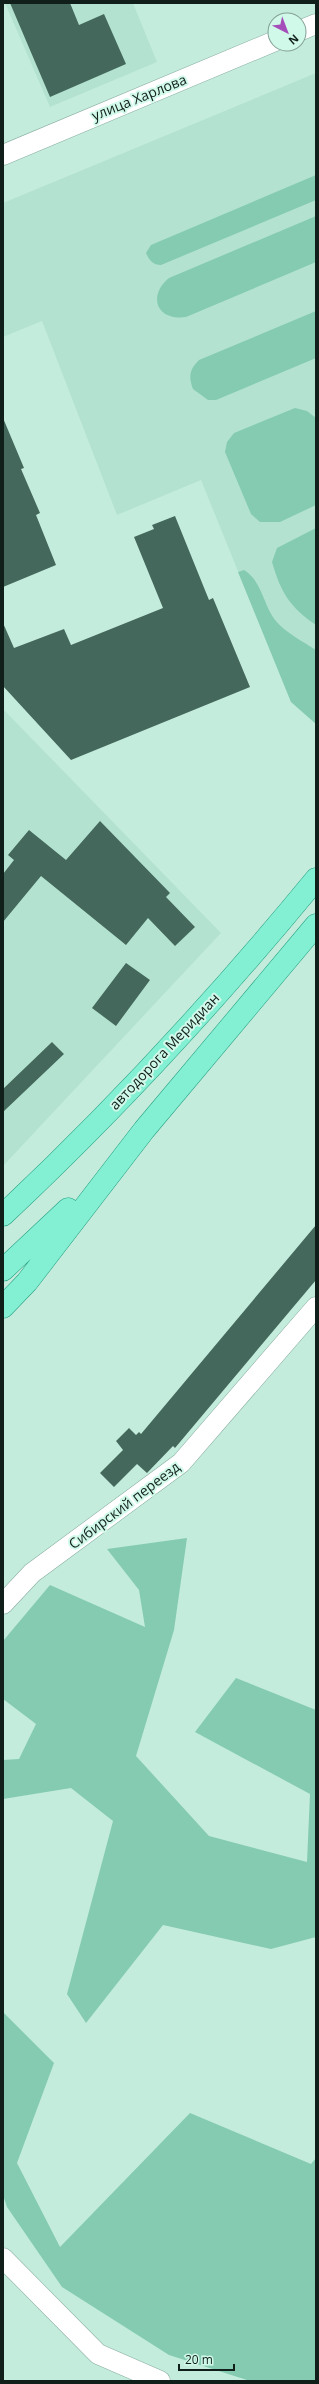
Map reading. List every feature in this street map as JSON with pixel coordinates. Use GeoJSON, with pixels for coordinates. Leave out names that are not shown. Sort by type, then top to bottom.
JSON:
{"type":"FeatureCollection","features":[{"type":"Feature","properties":{"kind":"main road","name":"автодорога Меридиан"},"geometry":{"type":"LineString","coordinates":[[3,1215],[83,1138],[189,1027],[262,944],[316,879]]}},
{"type":"Feature","properties":{"kind":"main road"},"geometry":{"type":"LineString","coordinates":[[3,1307],[27,1282],[144,1130],[316,925]]}},
{"type":"Feature","properties":{"kind":"main road"},"geometry":{"type":"LineString","coordinates":[[3,1270],[52,1226],[144,1130]]}},
{"type":"Feature","properties":{"kind":"street","name":"улица Харлова"},"geometry":{"type":"LineString","coordinates":[[3,155],[267,44]]}},
{"type":"Feature","properties":{"kind":"street","name":"Сибирский переезд"},"geometry":{"type":"LineString","coordinates":[[3,1604],[32,1573],[181,1463],[316,1307]]}},
{"type":"Feature","properties":{"kind":"street"},"geometry":{"type":"LineString","coordinates":[[3,2258],[98,2354],[160,2381]]}},
{"type":"Feature","properties":{"kind":"shaded area"},"geometry":{"type":"Polygon","coordinates":[[[5,3],[133,3],[157,62],[50,107],[5,3]]]}},
{"type":"Feature","properties":{"kind":"shaded area"},"geometry":{"type":"Polygon","coordinates":[[[316,73],[316,724],[291,702],[201,480],[117,515],[42,321],[3,337],[3,203],[316,73]]]}},
{"type":"Feature","properties":{"kind":"shaded area"},"geometry":{"type":"Polygon","coordinates":[[[316,175],[316,200],[161,265],[154,263],[147,256],[146,253],[151,245],[316,175]]]}},
{"type":"Feature","properties":{"kind":"shaded area"},"geometry":{"type":"Polygon","coordinates":[[[316,216],[316,262],[186,317],[168,315],[158,306],[158,292],[169,278],[316,216]]]}},
{"type":"Feature","properties":{"kind":"shaded area"},"geometry":{"type":"Polygon","coordinates":[[[316,311],[316,358],[216,400],[208,400],[193,389],[190,376],[194,366],[199,360],[316,311]]]}},
{"type":"Feature","properties":{"kind":"shaded area"},"geometry":{"type":"Polygon","coordinates":[[[295,408],[307,411],[316,418],[316,505],[280,522],[260,522],[251,514],[225,452],[227,442],[234,433],[295,408]]]}},
{"type":"Feature","properties":{"kind":"shaded area"},"geometry":{"type":"Polygon","coordinates":[[[316,528],[316,625],[299,612],[283,591],[272,562],[277,548],[316,528]]]}},
{"type":"Feature","properties":{"kind":"shaded area"},"geometry":{"type":"Polygon","coordinates":[[[244,570],[259,586],[271,614],[279,625],[316,650],[316,724],[291,702],[238,572],[244,570]]]}},
{"type":"Feature","properties":{"kind":"shaded area"},"geometry":{"type":"Polygon","coordinates":[[[3,709],[221,933],[3,1166],[3,709]]]}},
{"type":"Feature","properties":{"kind":"shaded area"},"geometry":{"type":"Polygon","coordinates":[[[187,1538],[174,1630],[136,1756],[209,1836],[307,1862],[310,1794],[195,1732],[236,1678],[316,1710],[316,1937],[271,1949],[163,1925],[86,2023],[67,1994],[113,1821],[71,1788],[3,1799],[3,1760],[19,1759],[36,1724],[3,1699],[3,1641],[50,1585],[145,1627],[139,1590],[107,1549],[187,1538]]]}},
{"type":"Feature","properties":{"kind":"shaded area"},"geometry":{"type":"Polygon","coordinates":[[[3,2012],[54,2063],[17,2163],[60,2247],[190,2113],[311,2164],[316,2158],[316,2381],[250,2381],[169,2355],[62,2287],[7,2207],[3,2195],[3,2012]]]}},
{"type":"Feature","properties":{"kind":"building"},"geometry":{"type":"Polygon","coordinates":[[[10,3],[70,3],[79,25],[104,14],[126,64],[50,97],[10,3]]]}},
{"type":"Feature","properties":{"kind":"building"},"geometry":{"type":"Polygon","coordinates":[[[3,418],[24,468],[21,469],[40,513],[36,515],[56,565],[3,587],[3,418]]]}},
{"type":"Feature","properties":{"kind":"building"},"geometry":{"type":"Polygon","coordinates":[[[175,516],[209,600],[213,598],[250,687],[71,760],[3,686],[3,623],[14,648],[64,629],[71,645],[163,608],[134,537],[154,529],[152,525],[175,516]]]}},
{"type":"Feature","properties":{"kind":"building"},"geometry":{"type":"Polygon","coordinates":[[[100,821],[170,893],[166,897],[195,927],[175,946],[148,918],[126,945],[41,876],[3,922],[3,874],[14,860],[8,855],[29,830],[66,860],[100,821]]]}},
{"type":"Feature","properties":{"kind":"building"},"geometry":{"type":"Polygon","coordinates":[[[126,963],[150,980],[116,1026],[92,1008],[126,963]]]}},
{"type":"Feature","properties":{"kind":"building"},"geometry":{"type":"Polygon","coordinates":[[[52,1042],[64,1054],[3,1112],[3,1089],[52,1042]]]}},
{"type":"Feature","properties":{"kind":"building"},"geometry":{"type":"Polygon","coordinates":[[[316,1225],[316,1280],[175,1448],[173,1446],[147,1473],[137,1464],[114,1487],[100,1473],[123,1450],[116,1441],[129,1428],[136,1435],[139,1432],[141,1434],[316,1225]]]}}]}
